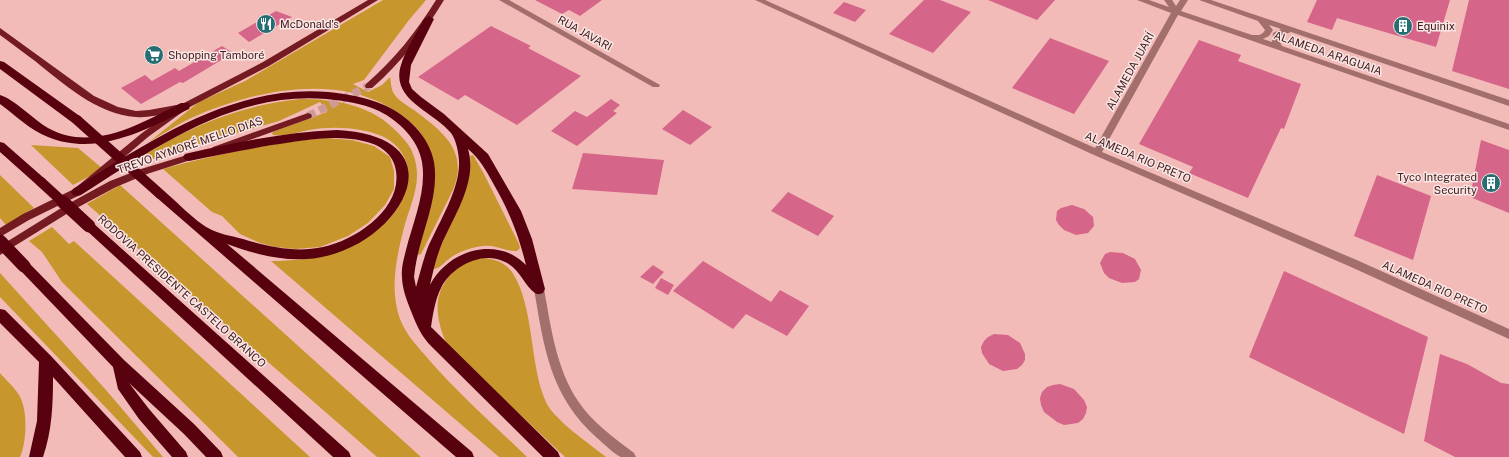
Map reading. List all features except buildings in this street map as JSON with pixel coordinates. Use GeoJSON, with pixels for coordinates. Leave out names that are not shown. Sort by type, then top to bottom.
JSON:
{"type":"FeatureCollection","features":[{"type":"Feature","properties":{"kind":"highway"},"geometry":{"type":"LineString","coordinates":[[429,20],[406,65],[404,82],[408,90],[417,100],[457,132],[484,157],[515,211],[526,239],[539,289]]}},
{"type":"Feature","properties":{"kind":"highway"},"geometry":{"type":"LineString","coordinates":[[0,64],[77,120],[160,194],[467,457]]}},
{"type":"Feature","properties":{"kind":"highway"},"geometry":{"type":"LineString","coordinates":[[77,192],[153,145],[182,129],[247,103],[272,98],[308,94],[330,95],[363,101],[386,110],[398,117],[418,138],[429,168],[427,190],[414,242],[408,275],[412,296],[424,328],[446,352],[553,457]]}},
{"type":"Feature","properties":{"kind":"highway"},"geometry":{"type":"LineString","coordinates":[[0,98],[49,133],[75,141],[111,139],[126,134],[185,106]]}},
{"type":"Feature","properties":{"kind":"highway"},"geometry":{"type":"LineString","coordinates":[[418,310],[428,267],[460,189],[465,164],[464,155],[457,132]]}},
{"type":"Feature","properties":{"kind":"highway"},"geometry":{"type":"LineString","coordinates":[[188,158],[236,147],[318,135],[360,136],[376,140],[389,147],[398,156],[404,178],[403,187],[397,202],[374,226],[358,238],[322,252],[280,254],[258,250],[205,232]]}},
{"type":"Feature","properties":{"kind":"highway","name":"RODOVIA PRESIDENTE CASTELO BRANCO"},"geometry":{"type":"LineString","coordinates":[[0,146],[344,457]]}},
{"type":"Feature","properties":{"kind":"highway"},"geometry":{"type":"LineString","coordinates":[[0,240],[119,364],[189,429],[216,457]]}},
{"type":"Feature","properties":{"kind":"highway"},"geometry":{"type":"LineString","coordinates":[[424,328],[429,302],[436,284],[445,271],[465,257],[497,254],[509,258],[519,265],[539,289]]}},
{"type":"Feature","properties":{"kind":"highway"},"geometry":{"type":"LineString","coordinates":[[0,314],[46,360],[135,457]]}},
{"type":"Feature","properties":{"kind":"highway"},"geometry":{"type":"LineString","coordinates":[[36,457],[41,444],[46,414],[46,360]]}},
{"type":"Feature","properties":{"kind":"highway"},"geometry":{"type":"LineString","coordinates":[[119,364],[124,385],[144,414],[181,457]]}},
{"type":"Feature","properties":{"kind":"main road"},"geometry":{"type":"LineString","coordinates":[[0,31],[36,58],[44,66],[86,95],[104,105],[130,113],[148,114],[185,106],[266,64],[374,0]]}},
{"type":"Feature","properties":{"kind":"main road"},"geometry":{"type":"LineString","coordinates":[[369,86],[385,72],[429,20],[440,0]]}},
{"type":"Feature","properties":{"kind":"main road","name":"TREVO AYMORÉ MELLO DIAS"},"geometry":{"type":"LineString","coordinates":[[0,233],[26,217],[77,192],[145,135],[185,106]]}},
{"type":"Feature","properties":{"kind":"main road","name":"TREVO AYMORÉ MELLO DIAS"},"geometry":{"type":"LineString","coordinates":[[0,251],[73,206],[114,183],[269,131],[308,116]]}},
{"type":"Feature","properties":{"kind":"street","name":"RUA JAVARI"},"geometry":{"type":"LineString","coordinates":[[503,0],[656,85]]}},
{"type":"Feature","properties":{"kind":"street","name":"ALAMEDA RIO PRETO"},"geometry":{"type":"LineString","coordinates":[[759,0],[1097,153],[1355,264],[1509,334]]}},
{"type":"Feature","properties":{"kind":"street","name":"ALAMEDA ARAGUAIA"},"geometry":{"type":"LineString","coordinates":[[1141,0],[1509,127]]}},
{"type":"Feature","properties":{"kind":"street"},"geometry":{"type":"LineString","coordinates":[[1168,0],[1176,12]]}},
{"type":"Feature","properties":{"kind":"street","name":"ALAMEDA JUARÍ"},"geometry":{"type":"LineString","coordinates":[[1097,153],[1184,0]]}},
{"type":"Feature","properties":{"kind":"street","name":"ALAMEDA ARAGUAIA"},"geometry":{"type":"LineString","coordinates":[[1203,0],[1509,103]]}},
{"type":"Feature","properties":{"kind":"street"},"geometry":{"type":"LineString","coordinates":[[1246,37],[1258,38],[1266,35],[1269,30],[1262,21]]}},
{"type":"Feature","properties":{"kind":"street"},"geometry":{"type":"LineString","coordinates":[[1280,49],[1276,42],[1276,35],[1283,30],[1290,30]]}},
{"type":"Feature","properties":{"kind":"street"},"geometry":{"type":"LineString","coordinates":[[539,289],[548,342],[564,389],[585,419],[630,457]]}},
{"type":"Feature","properties":{"kind":"shaded area"},"geometry":{"type":"Polygon","coordinates":[[[383,0],[426,0],[364,80],[353,84],[368,92],[382,85],[390,77],[393,92],[397,98],[435,126],[450,144],[455,153],[458,164],[457,176],[453,190],[421,254],[418,255],[416,252],[427,214],[431,187],[431,179],[423,137],[417,128],[404,117],[389,107],[365,96],[340,90],[313,89],[286,90],[258,95],[232,102],[183,122],[149,142],[199,102],[245,81],[383,0]]]}},
{"type":"Feature","properties":{"kind":"shaded area"},"geometry":{"type":"Polygon","coordinates":[[[300,99],[325,100],[350,104],[373,113],[393,128],[410,147],[416,163],[417,181],[402,235],[395,272],[395,296],[400,319],[413,341],[441,374],[527,457],[499,457],[271,261],[286,261],[331,254],[387,221],[401,202],[408,180],[408,167],[404,157],[394,143],[384,137],[366,131],[347,128],[318,129],[286,135],[273,135],[272,133],[275,131],[327,112],[320,102],[279,121],[153,159],[146,154],[164,143],[201,125],[239,111],[300,99]]]}},
{"type":"Feature","properties":{"kind":"shaded area"},"geometry":{"type":"Polygon","coordinates":[[[325,138],[352,140],[374,146],[390,157],[394,171],[394,189],[385,205],[368,223],[348,236],[320,247],[296,249],[276,247],[260,243],[240,234],[222,216],[212,212],[163,169],[244,150],[325,138]]]}},
{"type":"Feature","properties":{"kind":"shaded area"},"geometry":{"type":"Polygon","coordinates":[[[31,145],[78,148],[103,169],[73,185],[31,145]]]}},
{"type":"Feature","properties":{"kind":"shaded area"},"geometry":{"type":"Polygon","coordinates":[[[473,155],[483,172],[520,248],[517,251],[513,251],[492,246],[475,247],[456,254],[440,267],[435,269],[432,267],[462,195],[470,167],[470,156],[473,155]]]}},
{"type":"Feature","properties":{"kind":"shaded area"},"geometry":{"type":"Polygon","coordinates":[[[0,175],[34,208],[6,225],[0,218],[0,175]]]}},
{"type":"Feature","properties":{"kind":"shaded area"},"geometry":{"type":"Polygon","coordinates":[[[120,185],[421,457],[377,457],[87,204],[120,185]]]}},
{"type":"Feature","properties":{"kind":"shaded area"},"geometry":{"type":"Polygon","coordinates":[[[52,227],[69,244],[74,241],[310,457],[238,457],[62,282],[42,252],[29,241],[52,227]]]}},
{"type":"Feature","properties":{"kind":"shaded area"},"geometry":{"type":"Polygon","coordinates":[[[483,258],[503,263],[512,272],[519,286],[525,302],[541,387],[550,409],[564,424],[606,457],[565,457],[449,348],[442,333],[438,316],[438,299],[440,291],[451,274],[460,266],[483,258]]]}},
{"type":"Feature","properties":{"kind":"shaded area"},"geometry":{"type":"Polygon","coordinates":[[[0,273],[106,390],[163,457],[153,457],[0,297],[0,273]]]}},
{"type":"Feature","properties":{"kind":"shaded area"},"geometry":{"type":"Polygon","coordinates":[[[0,373],[19,395],[24,408],[26,426],[24,443],[20,457],[0,457],[0,373]]]}},
{"type":"Feature","properties":{"kind":"tunnel"},"geometry":{"type":"LineString","coordinates":[[308,116],[369,86]]}},
{"type":"Feature","properties":{"kind":"place","name":"McDonald's"},"geometry":{"type":"Point","coordinates":[266,24]}},
{"type":"Feature","properties":{"kind":"place","name":"Equinix"},"geometry":{"type":"Point","coordinates":[1403,26]}},
{"type":"Feature","properties":{"kind":"place","name":"Shopping Tamboré"},"geometry":{"type":"Point","coordinates":[154,55]}},
{"type":"Feature","properties":{"kind":"place","name":"Tyco Integrated Security"},"geometry":{"type":"Point","coordinates":[1491,183]}}]}
